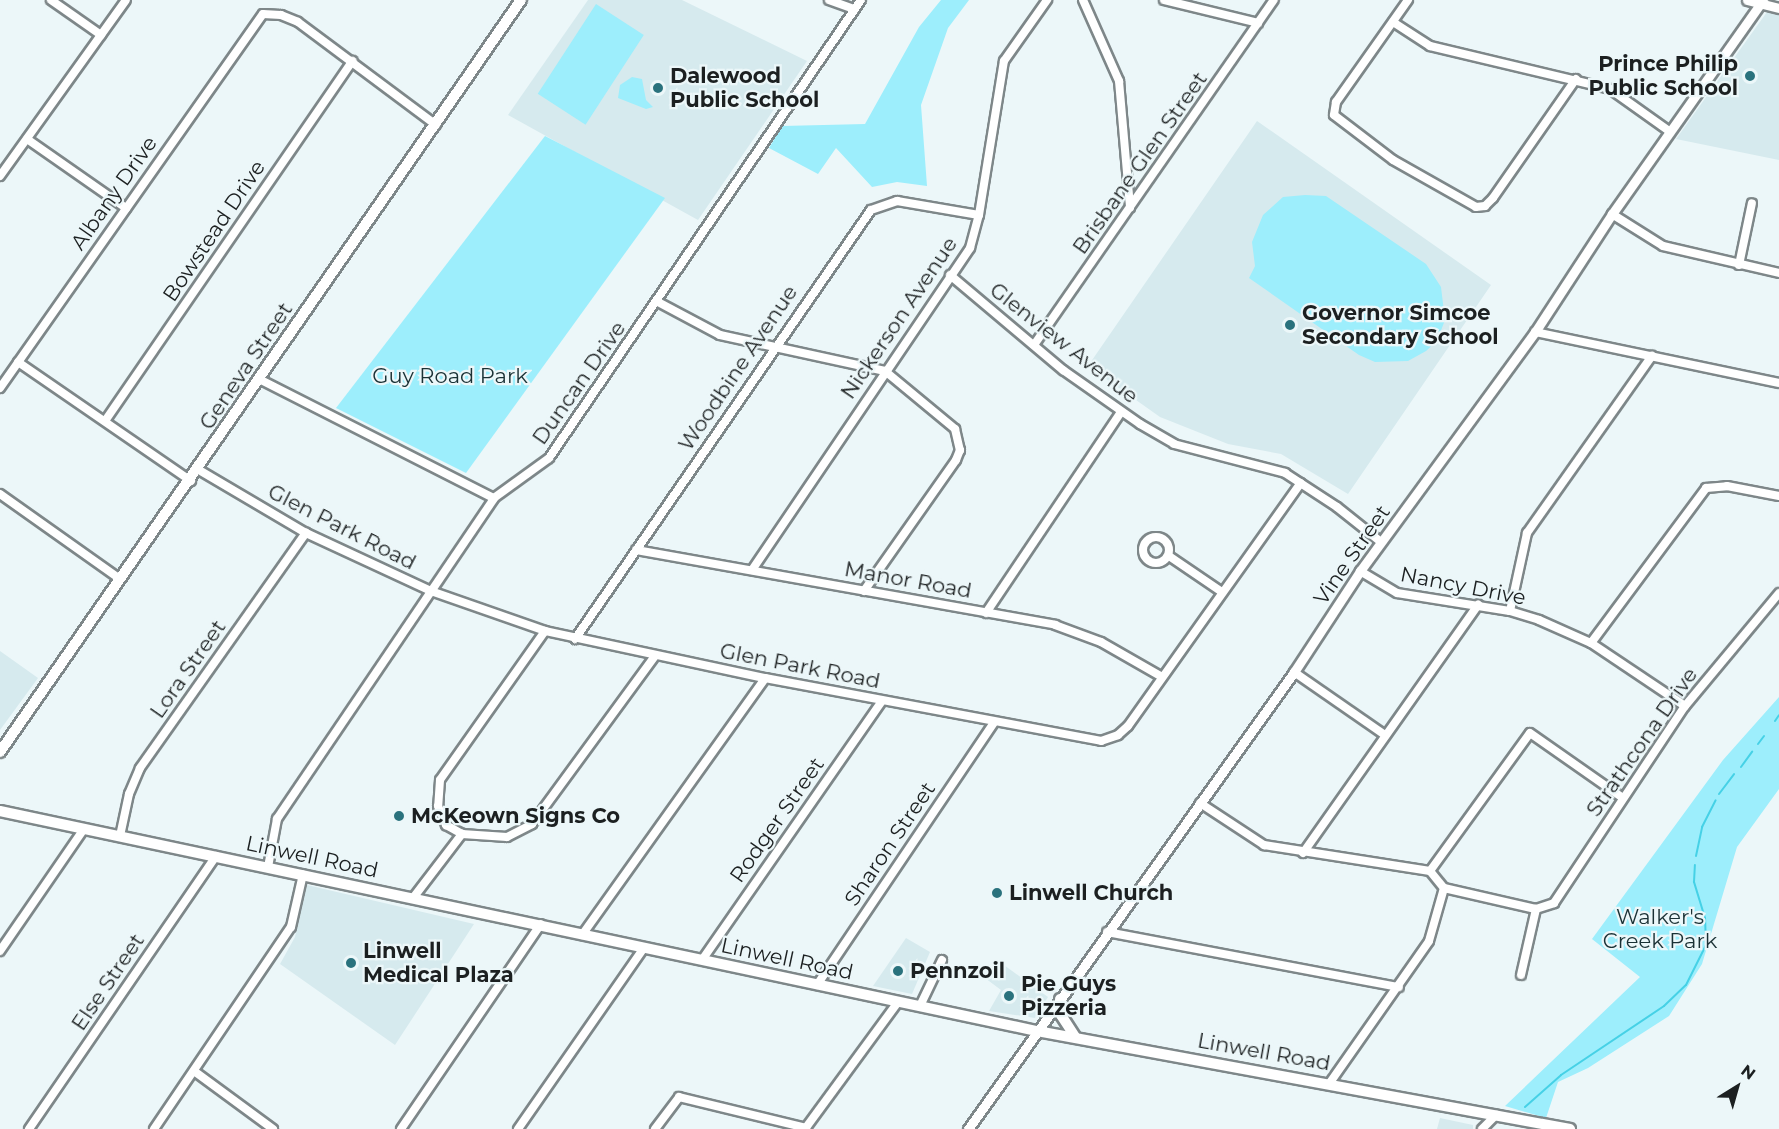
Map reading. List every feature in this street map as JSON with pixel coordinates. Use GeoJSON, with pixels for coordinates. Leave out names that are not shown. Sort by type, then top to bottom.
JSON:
{"type":"FeatureCollection","features":[{"type":"Feature","properties":{"kind":"main road","name":"Geneva Street"},"geometry":{"type":"LineString","coordinates":[[0,752],[199,470],[521,0]]}},
{"type":"Feature","properties":{"kind":"main road","name":"Linwell Road"},"geometry":{"type":"LineString","coordinates":[[0,811],[541,924],[582,935],[898,1002],[1076,1038],[1570,1129]]}},
{"type":"Feature","properties":{"kind":"main road"},"geometry":{"type":"LineString","coordinates":[[1060,999],[1061,1015],[1076,1038]]}},
{"type":"Feature","properties":{"kind":"street"},"geometry":{"type":"LineString","coordinates":[[51,0],[101,35]]}},
{"type":"Feature","properties":{"kind":"street"},"geometry":{"type":"LineString","coordinates":[[0,176],[126,0]]}},
{"type":"Feature","properties":{"kind":"street"},"geometry":{"type":"LineString","coordinates":[[830,0],[854,9]]}},
{"type":"Feature","properties":{"kind":"street","name":"Duncan Drive"},"geometry":{"type":"LineString","coordinates":[[268,867],[277,819],[494,498],[549,458],[658,302],[861,0]]}},
{"type":"Feature","properties":{"kind":"street","name":"Nickerson Avenue"},"geometry":{"type":"LineString","coordinates":[[752,570],[970,248],[979,215],[1004,62],[1047,0]]}},
{"type":"Feature","properties":{"kind":"street"},"geometry":{"type":"LineString","coordinates":[[1083,0],[1119,81],[1130,208]]}},
{"type":"Feature","properties":{"kind":"street"},"geometry":{"type":"LineString","coordinates":[[1164,0],[1258,23]]}},
{"type":"Feature","properties":{"kind":"street","name":"Brisbane Glen Street"},"geometry":{"type":"LineString","coordinates":[[1034,345],[1274,0]]}},
{"type":"Feature","properties":{"kind":"street"},"geometry":{"type":"LineString","coordinates":[[1408,0],[1336,102],[1334,115],[1393,160],[1476,207],[1485,206],[1493,198],[1576,80]]}},
{"type":"Feature","properties":{"kind":"street"},"geometry":{"type":"LineString","coordinates":[[1747,0],[1779,8]]}},
{"type":"Feature","properties":{"kind":"street","name":"Vine Street"},"geometry":{"type":"LineString","coordinates":[[968,1129],[1294,672],[1360,571],[1535,332],[1612,214],[1761,2]]}},
{"type":"Feature","properties":{"kind":"street","name":"Albany Drive"},"geometry":{"type":"LineString","coordinates":[[0,388],[257,19],[263,14],[281,15],[298,22],[352,62]]}},
{"type":"Feature","properties":{"kind":"street"},"geometry":{"type":"LineString","coordinates":[[1393,22],[1430,46],[1610,89],[1669,131]]}},
{"type":"Feature","properties":{"kind":"street"},"geometry":{"type":"LineString","coordinates":[[352,62],[436,125]]}},
{"type":"Feature","properties":{"kind":"street","name":"Bowstead Drive"},"geometry":{"type":"LineString","coordinates":[[105,421],[352,62]]}},
{"type":"Feature","properties":{"kind":"street"},"geometry":{"type":"LineString","coordinates":[[27,139],[126,208]]}},
{"type":"Feature","properties":{"kind":"street","name":"Woodbine Avenue"},"geometry":{"type":"LineString","coordinates":[[575,639],[776,344],[871,210],[897,201],[979,215]]}},
{"type":"Feature","properties":{"kind":"street"},"geometry":{"type":"LineString","coordinates":[[1739,265],[1752,203]]}},
{"type":"Feature","properties":{"kind":"street"},"geometry":{"type":"LineString","coordinates":[[1612,214],[1663,246],[1779,273]]}},
{"type":"Feature","properties":{"kind":"street","name":"Glenview Avenue"},"geometry":{"type":"LineString","coordinates":[[950,275],[1120,412],[1174,444],[1264,465],[1301,483],[1381,542]]}},
{"type":"Feature","properties":{"kind":"street"},"geometry":{"type":"LineString","coordinates":[[658,302],[720,335],[776,344],[885,371],[947,420],[955,429],[960,450],[864,591]]}},
{"type":"Feature","properties":{"kind":"street"},"geometry":{"type":"LineString","coordinates":[[1535,332],[1779,383]]}},
{"type":"Feature","properties":{"kind":"street"},"geometry":{"type":"LineString","coordinates":[[1510,611],[1527,533],[1652,356]]}},
{"type":"Feature","properties":{"kind":"street"},"geometry":{"type":"LineString","coordinates":[[18,362],[190,481]]}},
{"type":"Feature","properties":{"kind":"street"},"geometry":{"type":"LineString","coordinates":[[261,380],[494,498]]}},
{"type":"Feature","properties":{"kind":"street"},"geometry":{"type":"LineString","coordinates":[[986,613],[1120,412]]}},
{"type":"Feature","properties":{"kind":"street","name":"Glen Park Road"},"geometry":{"type":"LineString","coordinates":[[199,470],[306,533],[431,591],[545,631],[765,678],[994,723],[1101,741],[1118,735],[1128,726],[1301,483]]}},
{"type":"Feature","properties":{"kind":"street"},"geometry":{"type":"LineString","coordinates":[[1591,643],[1706,488],[1727,486],[1779,496]]}},
{"type":"Feature","properties":{"kind":"street"},"geometry":{"type":"LineString","coordinates":[[0,494],[120,579]]}},
{"type":"Feature","properties":{"kind":"street","name":"Lora Street"},"geometry":{"type":"LineString","coordinates":[[120,836],[129,794],[140,768],[306,533]]}},
{"type":"Feature","properties":{"kind":"street","name":"Manor Road"},"geometry":{"type":"LineString","coordinates":[[636,549],[1074,631],[1124,653],[1162,677]]}},
{"type":"Feature","properties":{"kind":"street"},"geometry":{"type":"LineString","coordinates":[[1169,555],[1222,592]]}},
{"type":"Feature","properties":{"kind":"street","name":"Nancy Drive"},"geometry":{"type":"LineString","coordinates":[[1360,571],[1397,593],[1510,611],[1591,643],[1685,706]]}},
{"type":"Feature","properties":{"kind":"street","name":"Strathcona Drive"},"geometry":{"type":"LineString","coordinates":[[1536,909],[1554,903],[1685,706],[1779,592]]}},
{"type":"Feature","properties":{"kind":"street"},"geometry":{"type":"LineString","coordinates":[[1303,854],[1478,605]]}},
{"type":"Feature","properties":{"kind":"street"},"geometry":{"type":"LineString","coordinates":[[545,631],[440,780],[438,806],[446,825],[462,834],[507,837],[532,824],[655,656]]}},
{"type":"Feature","properties":{"kind":"street"},"geometry":{"type":"LineString","coordinates":[[1294,672],[1385,735]]}},
{"type":"Feature","properties":{"kind":"street"},"geometry":{"type":"LineString","coordinates":[[582,935],[765,678]]}},
{"type":"Feature","properties":{"kind":"street","name":"Rodger Street"},"geometry":{"type":"LineString","coordinates":[[702,960],[882,701]]}},
{"type":"Feature","properties":{"kind":"street","name":"Sharon Street"},"geometry":{"type":"LineString","coordinates":[[817,985],[994,723]]}},
{"type":"Feature","properties":{"kind":"street"},"geometry":{"type":"LineString","coordinates":[[1430,871],[1530,733],[1623,798]]}},
{"type":"Feature","properties":{"kind":"street"},"geometry":{"type":"LineString","coordinates":[[1200,803],[1264,846],[1303,854],[1430,871],[1444,888],[1536,909],[1521,975]]}},
{"type":"Feature","properties":{"kind":"street"},"geometry":{"type":"LineString","coordinates":[[0,951],[84,829]]}},
{"type":"Feature","properties":{"kind":"street"},"geometry":{"type":"LineString","coordinates":[[413,898],[462,834]]}},
{"type":"Feature","properties":{"kind":"street","name":"Else Street"},"geometry":{"type":"LineString","coordinates":[[30,1129],[216,856]]}},
{"type":"Feature","properties":{"kind":"street"},"geometry":{"type":"LineString","coordinates":[[154,1129],[291,927],[303,874]]}},
{"type":"Feature","properties":{"kind":"street"},"geometry":{"type":"LineString","coordinates":[[1329,1084],[1429,941],[1444,888]]}},
{"type":"Feature","properties":{"kind":"street"},"geometry":{"type":"LineString","coordinates":[[401,1129],[541,924]]}},
{"type":"Feature","properties":{"kind":"street"},"geometry":{"type":"LineString","coordinates":[[1107,932],[1399,987]]}},
{"type":"Feature","properties":{"kind":"street"},"geometry":{"type":"LineString","coordinates":[[518,1129],[644,948]]}},
{"type":"Feature","properties":{"kind":"street"},"geometry":{"type":"LineString","coordinates":[[920,1006],[942,960]]}},
{"type":"Feature","properties":{"kind":"street"},"geometry":{"type":"LineString","coordinates":[[655,1129],[679,1097],[806,1128],[898,1002]]}},
{"type":"Feature","properties":{"kind":"street"},"geometry":{"type":"LineString","coordinates":[[194,1071],[273,1129]]}},
{"type":"Feature","properties":{"kind":"street"},"geometry":{"type":"LineString","coordinates":[[1482,1129],[1496,1116]]}},
{"type":"Feature","properties":{"kind":"shaded area","name":"Dalewood Public School"},"geometry":{"type":"Polygon","coordinates":[[[588,0],[682,0],[807,61],[698,220],[508,115],[588,0]]]}},
{"type":"Feature","properties":{"kind":"shaded area","name":"Prince Philip Public School"},"geometry":{"type":"Polygon","coordinates":[[[1767,12],[1779,14],[1779,160],[1676,139],[1767,12]]]}},
{"type":"Feature","properties":{"kind":"shaded area","name":"Governor Simcoe Secondary School"},"geometry":{"type":"Polygon","coordinates":[[[1257,121],[1491,285],[1348,494],[1281,454],[1228,444],[1160,417],[1088,366],[1257,121]]]}},
{"type":"Feature","properties":{"kind":"shaded area"},"geometry":{"type":"Polygon","coordinates":[[[0,651],[38,678],[0,730],[0,651]]]}},
{"type":"Feature","properties":{"kind":"shaded area"},"geometry":{"type":"Polygon","coordinates":[[[307,885],[474,924],[395,1045],[280,964],[295,937],[307,885]]]}},
{"type":"Feature","properties":{"kind":"shaded area"},"geometry":{"type":"Polygon","coordinates":[[[906,938],[930,952],[912,994],[873,986],[906,938]]]}},
{"type":"Feature","properties":{"kind":"shaded area"},"geometry":{"type":"Polygon","coordinates":[[[997,960],[1048,997],[1035,1018],[989,1011],[1001,990],[985,978],[997,960]]]}},
{"type":"Feature","properties":{"kind":"shaded area"},"geometry":{"type":"Polygon","coordinates":[[[1440,1118],[1473,1125],[1473,1129],[1437,1129],[1440,1118]]]}},
{"type":"Feature","properties":{"kind":"green space"},"geometry":{"type":"Polygon","coordinates":[[[941,0],[969,0],[948,28],[921,105],[927,186],[897,182],[872,187],[836,148],[818,174],[769,148],[782,126],[865,124],[919,27],[941,0]]]}},
{"type":"Feature","properties":{"kind":"green space"},"geometry":{"type":"Polygon","coordinates":[[[596,4],[644,35],[586,125],[538,94],[596,4]]]}},
{"type":"Feature","properties":{"kind":"green space"},"geometry":{"type":"Polygon","coordinates":[[[632,77],[642,79],[646,100],[653,107],[646,109],[618,98],[620,85],[632,77]]]}},
{"type":"Feature","properties":{"kind":"green space","name":"Guy Road Park"},"geometry":{"type":"Polygon","coordinates":[[[545,136],[665,198],[466,473],[336,408],[545,136]]]}},
{"type":"Feature","properties":{"kind":"green space"},"geometry":{"type":"Polygon","coordinates":[[[1326,196],[1426,264],[1441,287],[1445,320],[1437,341],[1426,351],[1408,361],[1375,362],[1359,355],[1249,278],[1255,266],[1252,242],[1263,215],[1283,197],[1326,196]]]}},
{"type":"Feature","properties":{"kind":"green space","name":"Walker's Creek Park"},"geometry":{"type":"Polygon","coordinates":[[[1779,697],[1779,789],[1737,847],[1702,964],[1669,1016],[1588,1068],[1558,1082],[1546,1118],[1505,1106],[1640,977],[1592,939],[1723,760],[1779,697]]]}},
{"type":"Feature","properties":{"kind":"waterway"},"geometry":{"type":"LineString","coordinates":[[1775,721],[1779,715]]}},
{"type":"Feature","properties":{"kind":"waterway"},"geometry":{"type":"LineString","coordinates":[[1758,744],[1764,736]]}},
{"type":"Feature","properties":{"kind":"waterway"},"geometry":{"type":"LineString","coordinates":[[1741,767],[1752,752]]}},
{"type":"Feature","properties":{"kind":"waterway"},"geometry":{"type":"LineString","coordinates":[[1719,794],[1734,774]]}},
{"type":"Feature","properties":{"kind":"waterway"},"geometry":{"type":"LineString","coordinates":[[1696,856],[1702,827],[1716,800]]}},
{"type":"Feature","properties":{"kind":"waterway"},"geometry":{"type":"LineString","coordinates":[[1525,1107],[1561,1075],[1664,1006],[1686,985],[1706,945],[1705,918],[1694,882],[1695,865]]}},
{"type":"Feature","properties":{"kind":"place","name":"Prince Philip Public School"},"geometry":{"type":"Point","coordinates":[1750,76]}},
{"type":"Feature","properties":{"kind":"place","name":"Dalewood Public School"},"geometry":{"type":"Point","coordinates":[658,88]}},
{"type":"Feature","properties":{"kind":"place","name":"Governor Simcoe Secondary School"},"geometry":{"type":"Point","coordinates":[1290,325]}},
{"type":"Feature","properties":{"kind":"place","name":"McKeown Signs Co"},"geometry":{"type":"Point","coordinates":[399,816]}},
{"type":"Feature","properties":{"kind":"place","name":"Linwell Church"},"geometry":{"type":"Point","coordinates":[997,893]}},
{"type":"Feature","properties":{"kind":"place","name":"Linwell Medical Plaza"},"geometry":{"type":"Point","coordinates":[351,963]}},
{"type":"Feature","properties":{"kind":"place","name":"Pennzoil"},"geometry":{"type":"Point","coordinates":[898,971]}},
{"type":"Feature","properties":{"kind":"place","name":"Pie Guys Pizzeria"},"geometry":{"type":"Point","coordinates":[1009,996]}}]}
